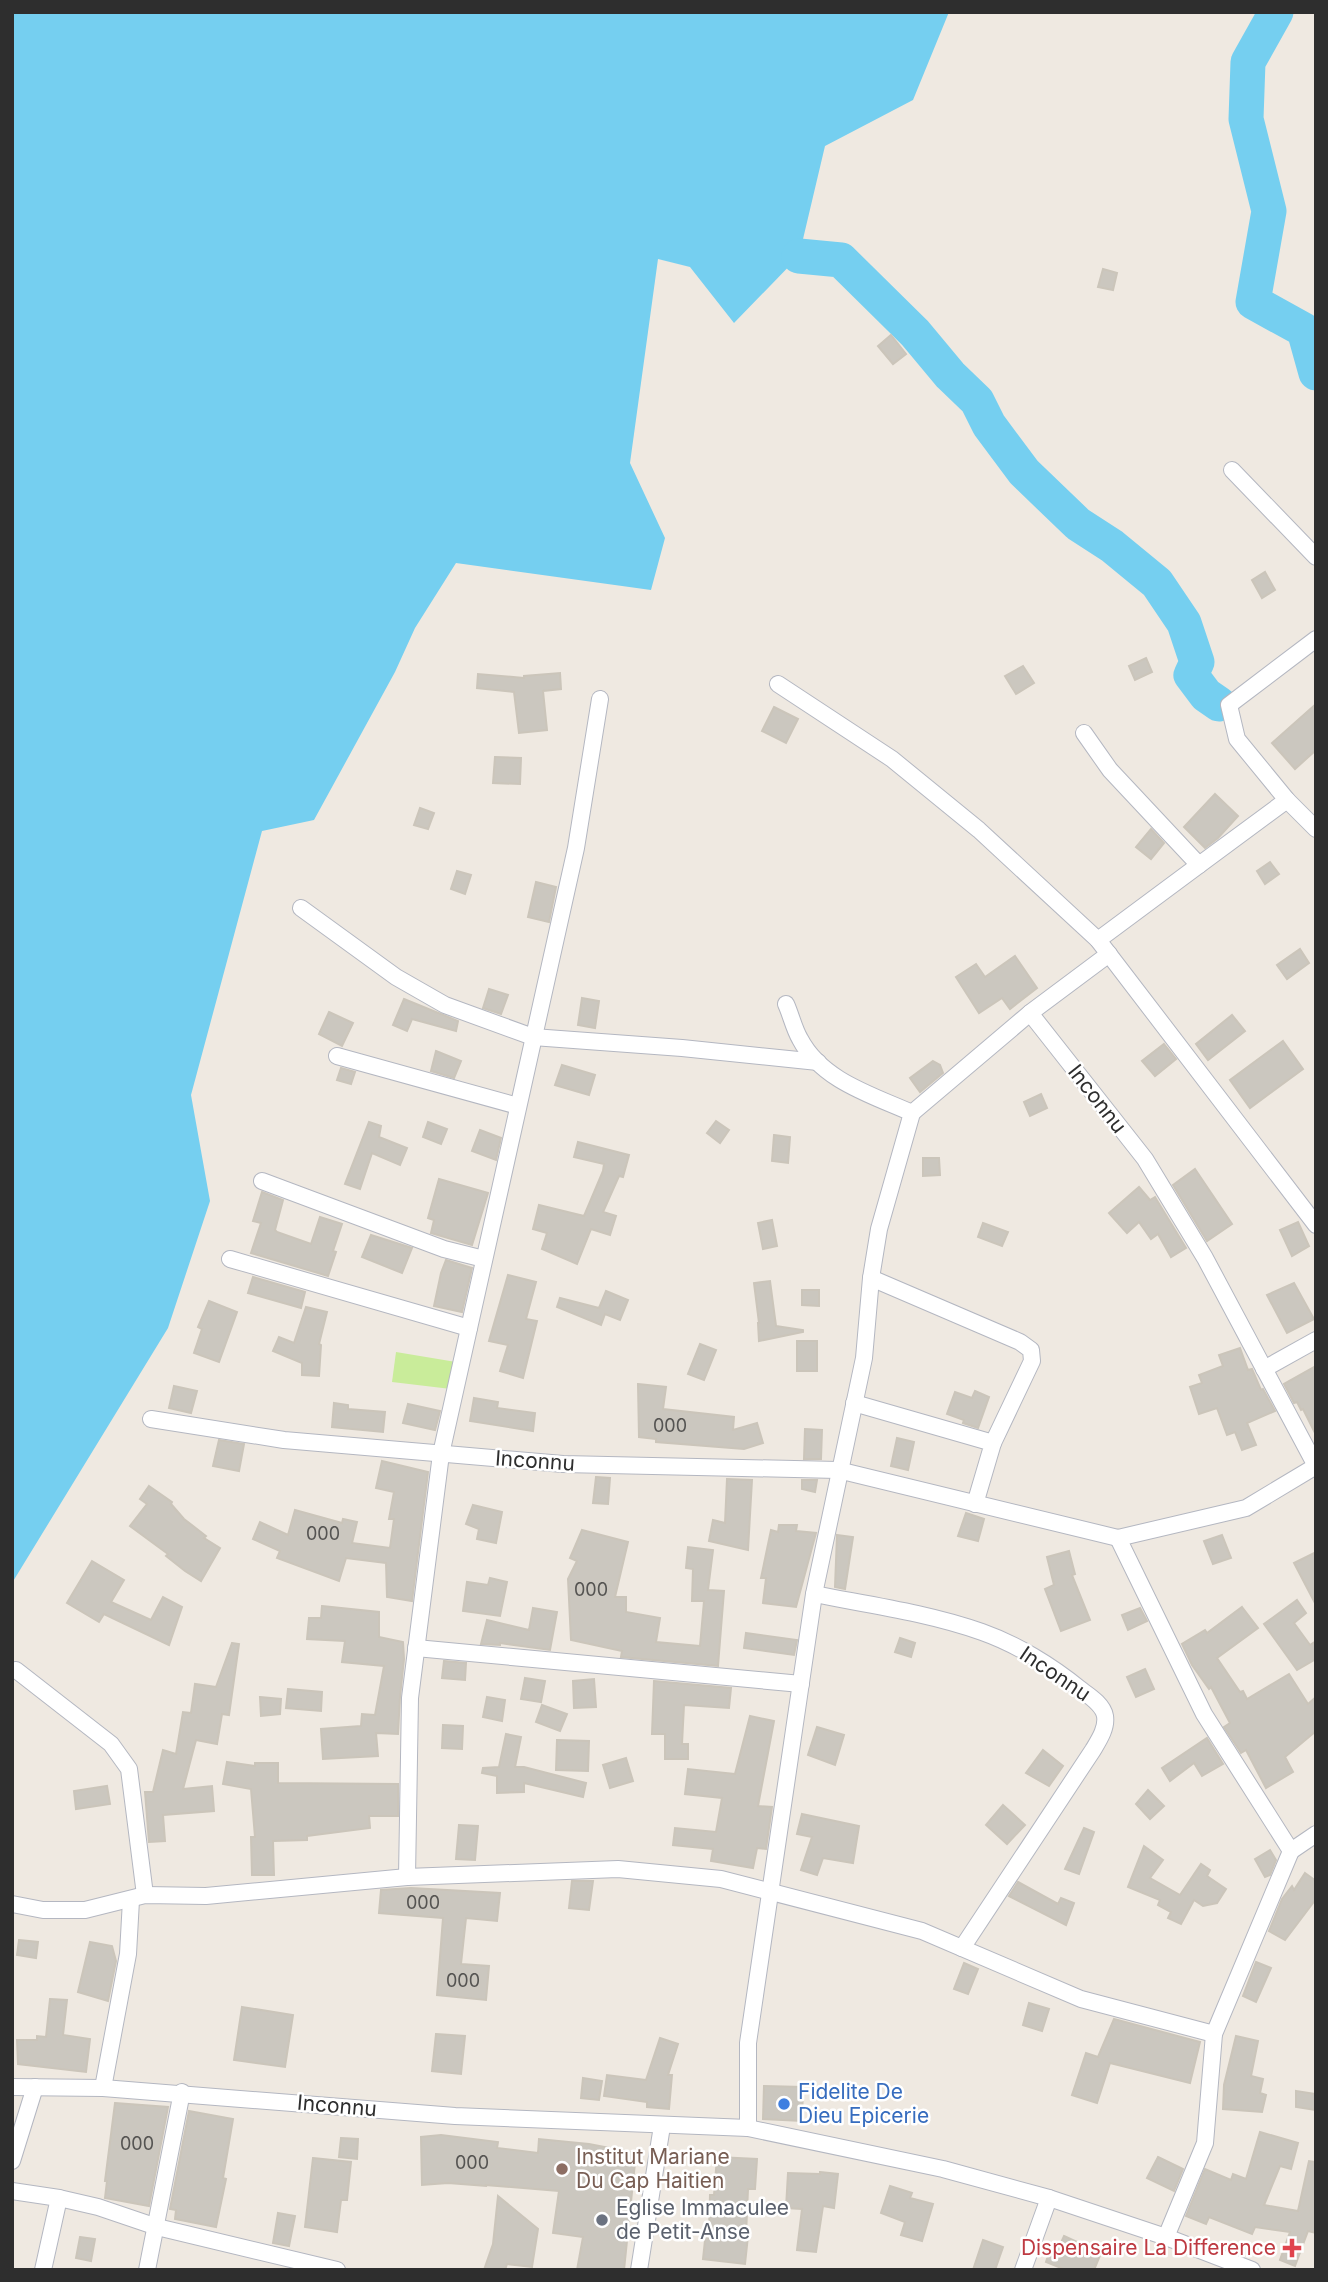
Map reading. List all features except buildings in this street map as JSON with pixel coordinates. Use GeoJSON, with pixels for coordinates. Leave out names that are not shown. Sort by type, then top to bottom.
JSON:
{"type":"FeatureCollection","features":[{"type":"Feature","properties":{"kind":"street"},"geometry":{"type":"LineString","coordinates":[[1232,470],[1316,557]]}},
{"type":"Feature","properties":{"kind":"street"},"geometry":{"type":"LineString","coordinates":[[1316,639],[1229,705],[1237,739],[1287,800],[1316,830]]}},
{"type":"Feature","properties":{"kind":"street"},"geometry":{"type":"LineString","coordinates":[[778,684],[892,759],[979,830],[1098,940],[1316,1225]]}},
{"type":"Feature","properties":{"kind":"street"},"geometry":{"type":"LineString","coordinates":[[407,1877],[410,1698],[441,1454],[576,848],[600,699]]}},
{"type":"Feature","properties":{"kind":"street"},"geometry":{"type":"LineString","coordinates":[[1084,733],[1110,770],[1199,865]]}},
{"type":"Feature","properties":{"kind":"street"},"geometry":{"type":"LineString","coordinates":[[1098,940],[1287,800]]}},
{"type":"Feature","properties":{"kind":"street"},"geometry":{"type":"LineString","coordinates":[[300,908],[396,977],[445,1004],[533,1037],[818,1062]]}},
{"type":"Feature","properties":{"kind":"street"},"geometry":{"type":"LineString","coordinates":[[748,2129],[748,2043],[814,1594],[838,1470],[864,1358],[871,1278],[879,1229],[912,1113],[1030,1013],[1109,954]]}},
{"type":"Feature","properties":{"kind":"street"},"geometry":{"type":"LineString","coordinates":[[786,1004],[800,1040],[837,1079],[912,1113]]}},
{"type":"Feature","properties":{"kind":"street","name":"Inconnu"},"geometry":{"type":"LineString","coordinates":[[150,1419],[284,1440],[563,1464],[838,1470],[1118,1538],[1246,1508],[1316,1466],[1205,1258],[1145,1159],[1030,1013]]}},
{"type":"Feature","properties":{"kind":"street"},"geometry":{"type":"LineString","coordinates":[[337,1056],[518,1105]]}},
{"type":"Feature","properties":{"kind":"street"},"geometry":{"type":"LineString","coordinates":[[262,1181],[444,1249],[484,1259]]}},
{"type":"Feature","properties":{"kind":"street"},"geometry":{"type":"LineString","coordinates":[[230,1259],[469,1328]]}},
{"type":"Feature","properties":{"kind":"street"},"geometry":{"type":"LineString","coordinates":[[871,1278],[1020,1342],[1031,1350],[1032,1361],[993,1443],[975,1504]]}},
{"type":"Feature","properties":{"kind":"street"},"geometry":{"type":"LineString","coordinates":[[1264,1369],[1316,1340]]}},
{"type":"Feature","properties":{"kind":"street"},"geometry":{"type":"LineString","coordinates":[[854,1403],[993,1443]]}},
{"type":"Feature","properties":{"kind":"street"},"geometry":{"type":"LineString","coordinates":[[1118,1538],[1205,1714],[1291,1851]]}},
{"type":"Feature","properties":{"kind":"street","name":"Inconnu"},"geometry":{"type":"LineString","coordinates":[[814,1594],[928,1617],[983,1632],[1021,1649],[1074,1684],[1098,1704],[1105,1714],[1104,1730],[1093,1750],[962,1948]]}},
{"type":"Feature","properties":{"kind":"street"},"geometry":{"type":"LineString","coordinates":[[416,1648],[801,1684]]}},
{"type":"Feature","properties":{"kind":"street"},"geometry":{"type":"LineString","coordinates":[[16,1670],[111,1744],[129,1769],[138,1898],[103,2088]]}},
{"type":"Feature","properties":{"kind":"street"},"geometry":{"type":"LineString","coordinates":[[1166,2237],[1205,2143],[1214,2034],[1291,1851],[1316,1834]]}},
{"type":"Feature","properties":{"kind":"street"},"geometry":{"type":"LineString","coordinates":[[12,1904],[43,1910],[85,1910],[138,1898],[206,1896],[407,1877],[618,1869],[721,1879],[922,1931],[1081,1998],[1214,2034]]}},
{"type":"Feature","properties":{"kind":"street","name":"Inconnu"},"geometry":{"type":"LineString","coordinates":[[12,2087],[182,2092],[454,2116],[748,2129],[943,2169],[1049,2198],[1166,2237],[1252,2270]]}},
{"type":"Feature","properties":{"kind":"street"},"geometry":{"type":"LineString","coordinates":[[12,2161],[35,2087]]}},
{"type":"Feature","properties":{"kind":"street"},"geometry":{"type":"LineString","coordinates":[[146,2270],[157,2227],[182,2092]]}},
{"type":"Feature","properties":{"kind":"street"},"geometry":{"type":"LineString","coordinates":[[639,2270],[662,2126]]}},
{"type":"Feature","properties":{"kind":"street"},"geometry":{"type":"LineString","coordinates":[[12,2191],[98,2207],[157,2227],[337,2270]]}},
{"type":"Feature","properties":{"kind":"street"},"geometry":{"type":"LineString","coordinates":[[43,2270],[59,2198]]}},
{"type":"Feature","properties":{"kind":"street"},"geometry":{"type":"LineString","coordinates":[[1023,2270],[1049,2198]]}},
{"type":"Feature","properties":{"kind":"green space"},"geometry":{"type":"Polygon","coordinates":[[[396,1352],[456,1362],[451,1389],[392,1382],[396,1352]]]}},
{"type":"Feature","properties":{"kind":"water"},"geometry":{"type":"Polygon","coordinates":[[[12,12],[949,12],[913,100],[825,146],[799,256],[734,323],[690,267],[658,259],[630,463],[665,538],[651,590],[456,563],[415,628],[395,672],[314,820],[262,831],[191,1095],[210,1201],[168,1328],[12,1583],[12,12]]]}},
{"type":"Feature","properties":{"kind":"waterway"},"geometry":{"type":"LineString","coordinates":[[1276,12],[1248,62],[1246,119],[1269,211],[1253,302],[1304,330],[1316,373]]}},
{"type":"Feature","properties":{"kind":"waterway"},"geometry":{"type":"LineString","coordinates":[[799,256],[841,260],[915,333],[950,375],[977,401],[989,425],[1024,472],[1078,524],[1112,546],[1157,583],[1184,623],[1197,662],[1191,675],[1206,695],[1219,704]]}},
{"type":"Feature","properties":{"kind":"place","name":"Fidelite De Dieu Epicerie"},"geometry":{"type":"Point","coordinates":[784,2104]}},
{"type":"Feature","properties":{"kind":"place","name":"Institut Mariane Du Cap Haitien"},"geometry":{"type":"Point","coordinates":[562,2169]}},
{"type":"Feature","properties":{"kind":"place","name":"Eglise Immaculee de Petit-Anse"},"geometry":{"type":"Point","coordinates":[602,2220]}},
{"type":"Feature","properties":{"kind":"place","name":"Dispensaire La Difference"},"geometry":{"type":"Point","coordinates":[1292,2248]}}]}
